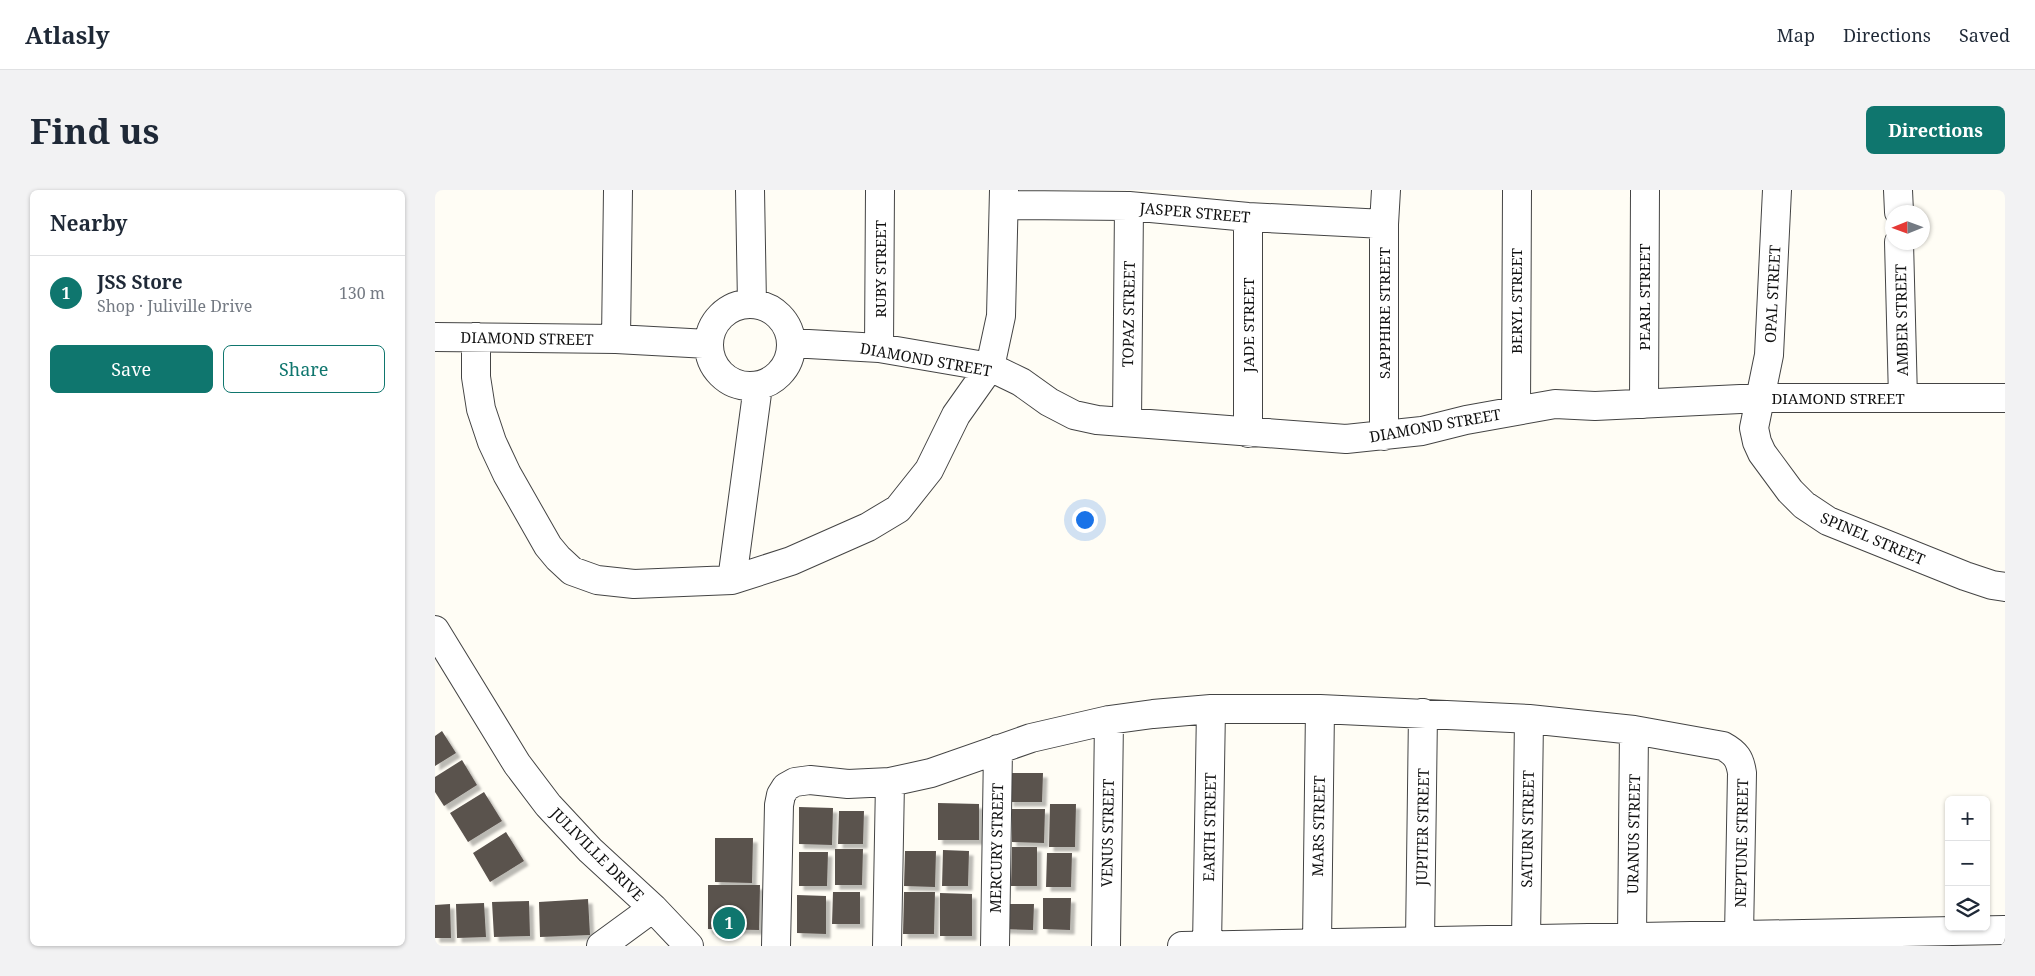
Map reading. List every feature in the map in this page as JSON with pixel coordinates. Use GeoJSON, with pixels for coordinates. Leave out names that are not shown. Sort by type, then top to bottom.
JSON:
{"type":"FeatureCollection","features":[{"type":"Feature","properties":{"kind":"street"},"geometry":{"type":"LineString","coordinates":[[616,339],[618,190]]}},
{"type":"Feature","properties":{"kind":"street"},"geometry":{"type":"LineString","coordinates":[[749,190],[752,304]]}},
{"type":"Feature","properties":{"kind":"street","name":"RUBY STREET"},"geometry":{"type":"LineString","coordinates":[[879,348],[880,190]]}},
{"type":"Feature","properties":{"kind":"street","name":"SAPPHIRE STREET"},"geometry":{"type":"LineString","coordinates":[[1384,436],[1384,224],[1386,190]]}},
{"type":"Feature","properties":{"kind":"street","name":"BERYL STREET"},"geometry":{"type":"LineString","coordinates":[[1516,411],[1517,190]]}},
{"type":"Feature","properties":{"kind":"street","name":"PEARL STREET"},"geometry":{"type":"LineString","coordinates":[[1644,404],[1645,190]]}},
{"type":"Feature","properties":{"kind":"street","name":"OPAL STREET"},"geometry":{"type":"LineString","coordinates":[[1761,398],[1769,355],[1777,190]]}},
{"type":"Feature","properties":{"kind":"street"},"geometry":{"type":"LineString","coordinates":[[1898,190],[1899,205]]}},
{"type":"Feature","properties":{"kind":"street"},"geometry":{"type":"LineString","coordinates":[[476,338],[476,377],[481,409],[492,442],[507,474],[548,546],[558,558],[572,571],[597,580],[634,584],[732,580],[791,561],[868,527],[898,509],[929,470],[956,415],[990,367],[1001,316],[1005,198]]}},
{"type":"Feature","properties":{"kind":"street","name":"JASPER STREET"},"geometry":{"type":"LineString","coordinates":[[1005,198],[1129,206],[1248,217],[1384,224]]}},
{"type":"Feature","properties":{"kind":"street","name":"TOPAZ STREET"},"geometry":{"type":"LineString","coordinates":[[1127,422],[1129,206]]}},
{"type":"Feature","properties":{"kind":"street","name":"JADE STREET"},"geometry":{"type":"LineString","coordinates":[[1248,217],[1248,433]]}},
{"type":"Feature","properties":{"kind":"street","name":"AMBER STREET"},"geometry":{"type":"LineString","coordinates":[[1899,250],[1903,398]]}},
{"type":"Feature","properties":{"kind":"street"},"geometry":{"type":"LineString","coordinates":[[752,304],[766,307],[779,316],[787,328],[791,343],[789,358],[783,371],[772,381],[758,386],[739,386],[723,377],[712,362],[708,344],[711,328],[721,315],[735,306],[752,304]]}},
{"type":"Feature","properties":{"kind":"street","name":"DIAMOND STREET"},"geometry":{"type":"LineString","coordinates":[[435,337],[616,339],[708,344]]}},
{"type":"Feature","properties":{"kind":"street","name":"DIAMOND STREET"},"geometry":{"type":"LineString","coordinates":[[791,343],[879,348],[990,367],[1021,382],[1049,402],[1074,415],[1097,420],[1346,439],[1422,431],[1555,404],[1595,406],[1761,398],[2005,398]]}},
{"type":"Feature","properties":{"kind":"street"},"geometry":{"type":"LineString","coordinates":[[732,580],[758,386]]}},
{"type":"Feature","properties":{"kind":"street","name":"SPINEL STREET"},"geometry":{"type":"LineString","coordinates":[[1761,398],[1754,428],[1757,442],[1774,470],[1804,505],[1828,521],[1965,576],[1992,585],[2005,587]]}},
{"type":"Feature","properties":{"kind":"street","name":"JULIVILLE DRIVE"},"geometry":{"type":"LineString","coordinates":[[435,630],[517,764],[548,805],[590,850],[653,908],[679,944]]}},
{"type":"Feature","properties":{"kind":"street"},"geometry":{"type":"LineString","coordinates":[[777,946],[779,805],[781,795],[786,787],[795,782],[810,780],[848,784],[890,782],[931,773],[1031,738],[1109,720],[1211,709],[1320,709],[1423,713],[1529,719],[1634,730]]}},
{"type":"Feature","properties":{"kind":"street","name":"EARTH STREET"},"geometry":{"type":"LineString","coordinates":[[1207,946],[1211,709]]}},
{"type":"Feature","properties":{"kind":"street","name":"MARS STREET"},"geometry":{"type":"LineString","coordinates":[[1317,943],[1320,709]]}},
{"type":"Feature","properties":{"kind":"street","name":"JUPITER STREET"},"geometry":{"type":"LineString","coordinates":[[1420,941],[1423,713]]}},
{"type":"Feature","properties":{"kind":"street","name":"SATURN STREET"},"geometry":{"type":"LineString","coordinates":[[1526,940],[1529,719]]}},
{"type":"Feature","properties":{"kind":"street","name":"VENUS STREET"},"geometry":{"type":"LineString","coordinates":[[1106,946],[1109,720]]}},
{"type":"Feature","properties":{"kind":"street","name":"NEPTUNE STREET"},"geometry":{"type":"LineString","coordinates":[[1634,730],[1710,742],[1734,752],[1740,761],[1742,773],[1739,935]]}},
{"type":"Feature","properties":{"kind":"street","name":"URANUS STREET"},"geometry":{"type":"LineString","coordinates":[[1632,938],[1634,730]]}},
{"type":"Feature","properties":{"kind":"street","name":"MERCURY STREET"},"geometry":{"type":"LineString","coordinates":[[995,946],[998,749]]}},
{"type":"Feature","properties":{"kind":"street"},"geometry":{"type":"LineString","coordinates":[[887,946],[890,782]]}},
{"type":"Feature","properties":{"kind":"street"},"geometry":{"type":"LineString","coordinates":[[601,946],[653,908]]}},
{"type":"Feature","properties":{"kind":"street"},"geometry":{"type":"LineString","coordinates":[[1182,946],[2004,930]]}},
{"type":"Feature","properties":{"kind":"building"},"geometry":{"type":"Polygon","coordinates":[[[442,731],[456,753],[435,766],[435,736],[442,731]]]}},
{"type":"Feature","properties":{"kind":"building"},"geometry":{"type":"Polygon","coordinates":[[[462,760],[477,785],[444,806],[435,792],[435,777],[462,760]]]}},
{"type":"Feature","properties":{"kind":"building"},"geometry":{"type":"Polygon","coordinates":[[[1009,773],[1043,773],[1042,802],[1009,802],[1009,773]]]}},
{"type":"Feature","properties":{"kind":"building"},"geometry":{"type":"Polygon","coordinates":[[[484,792],[502,821],[468,842],[450,813],[484,792]]]}},
{"type":"Feature","properties":{"kind":"building"},"geometry":{"type":"Polygon","coordinates":[[[938,803],[979,804],[979,840],[938,840],[938,803]]]}},
{"type":"Feature","properties":{"kind":"building"},"geometry":{"type":"Polygon","coordinates":[[[1050,804],[1076,804],[1075,847],[1049,847],[1050,804]]]}},
{"type":"Feature","properties":{"kind":"building"},"geometry":{"type":"Polygon","coordinates":[[[799,807],[833,808],[832,845],[799,844],[799,807]]]}},
{"type":"Feature","properties":{"kind":"building"},"geometry":{"type":"Polygon","coordinates":[[[1012,809],[1045,809],[1044,843],[1012,842],[1012,809]]]}},
{"type":"Feature","properties":{"kind":"building"},"geometry":{"type":"Polygon","coordinates":[[[839,811],[864,811],[863,844],[838,844],[839,811]]]}},
{"type":"Feature","properties":{"kind":"building"},"geometry":{"type":"Polygon","coordinates":[[[506,832],[524,861],[490,882],[473,853],[506,832]]]}},
{"type":"Feature","properties":{"kind":"building"},"geometry":{"type":"Polygon","coordinates":[[[715,838],[753,838],[752,883],[715,882],[715,838]]]}},
{"type":"Feature","properties":{"kind":"building"},"geometry":{"type":"Polygon","coordinates":[[[1012,847],[1037,847],[1037,886],[1011,886],[1012,847]]]}},
{"type":"Feature","properties":{"kind":"building"},"geometry":{"type":"Polygon","coordinates":[[[835,849],[863,849],[862,885],[835,885],[835,849]]]}},
{"type":"Feature","properties":{"kind":"building"},"geometry":{"type":"Polygon","coordinates":[[[943,850],[969,851],[968,886],[942,886],[943,850]]]}},
{"type":"Feature","properties":{"kind":"building"},"geometry":{"type":"Polygon","coordinates":[[[905,851],[936,851],[935,887],[904,886],[905,851]]]}},
{"type":"Feature","properties":{"kind":"building"},"geometry":{"type":"Polygon","coordinates":[[[799,852],[828,852],[827,886],[799,886],[799,852]]]}},
{"type":"Feature","properties":{"kind":"building"},"geometry":{"type":"Polygon","coordinates":[[[1047,853],[1072,853],[1071,887],[1046,887],[1047,853]]]}},
{"type":"Feature","properties":{"kind":"building"},"geometry":{"type":"Polygon","coordinates":[[[708,885],[760,885],[759,930],[708,929],[708,885]]]}},
{"type":"Feature","properties":{"kind":"building"},"geometry":{"type":"Polygon","coordinates":[[[833,892],[860,892],[860,924],[832,924],[833,892]]]}},
{"type":"Feature","properties":{"kind":"building"},"geometry":{"type":"Polygon","coordinates":[[[904,892],[935,892],[934,934],[903,934],[904,892]]]}},
{"type":"Feature","properties":{"kind":"building"},"geometry":{"type":"Polygon","coordinates":[[[940,893],[972,894],[972,936],[940,936],[940,893]]]}},
{"type":"Feature","properties":{"kind":"building"},"geometry":{"type":"Polygon","coordinates":[[[797,895],[826,896],[826,934],[797,933],[797,895]]]}},
{"type":"Feature","properties":{"kind":"building"},"geometry":{"type":"Polygon","coordinates":[[[1043,898],[1071,898],[1070,930],[1043,929],[1043,898]]]}},
{"type":"Feature","properties":{"kind":"building"},"geometry":{"type":"Polygon","coordinates":[[[588,899],[590,935],[540,937],[539,902],[588,899]]]}},
{"type":"Feature","properties":{"kind":"building"},"geometry":{"type":"Polygon","coordinates":[[[529,901],[530,936],[494,937],[492,902],[529,901]]]}},
{"type":"Feature","properties":{"kind":"building"},"geometry":{"type":"Polygon","coordinates":[[[484,903],[486,937],[457,938],[456,904],[484,903]]]}},
{"type":"Feature","properties":{"kind":"building"},"geometry":{"type":"Polygon","coordinates":[[[450,904],[451,938],[435,938],[435,905],[450,904]]]}},
{"type":"Feature","properties":{"kind":"building"},"geometry":{"type":"Polygon","coordinates":[[[1002,904],[1034,904],[1033,930],[1002,929],[1002,904]]]}},
{"type":"Feature","properties":{"kind":"place","name":"JSS Store"},"geometry":{"type":"Point","coordinates":[729,923]}}]}
